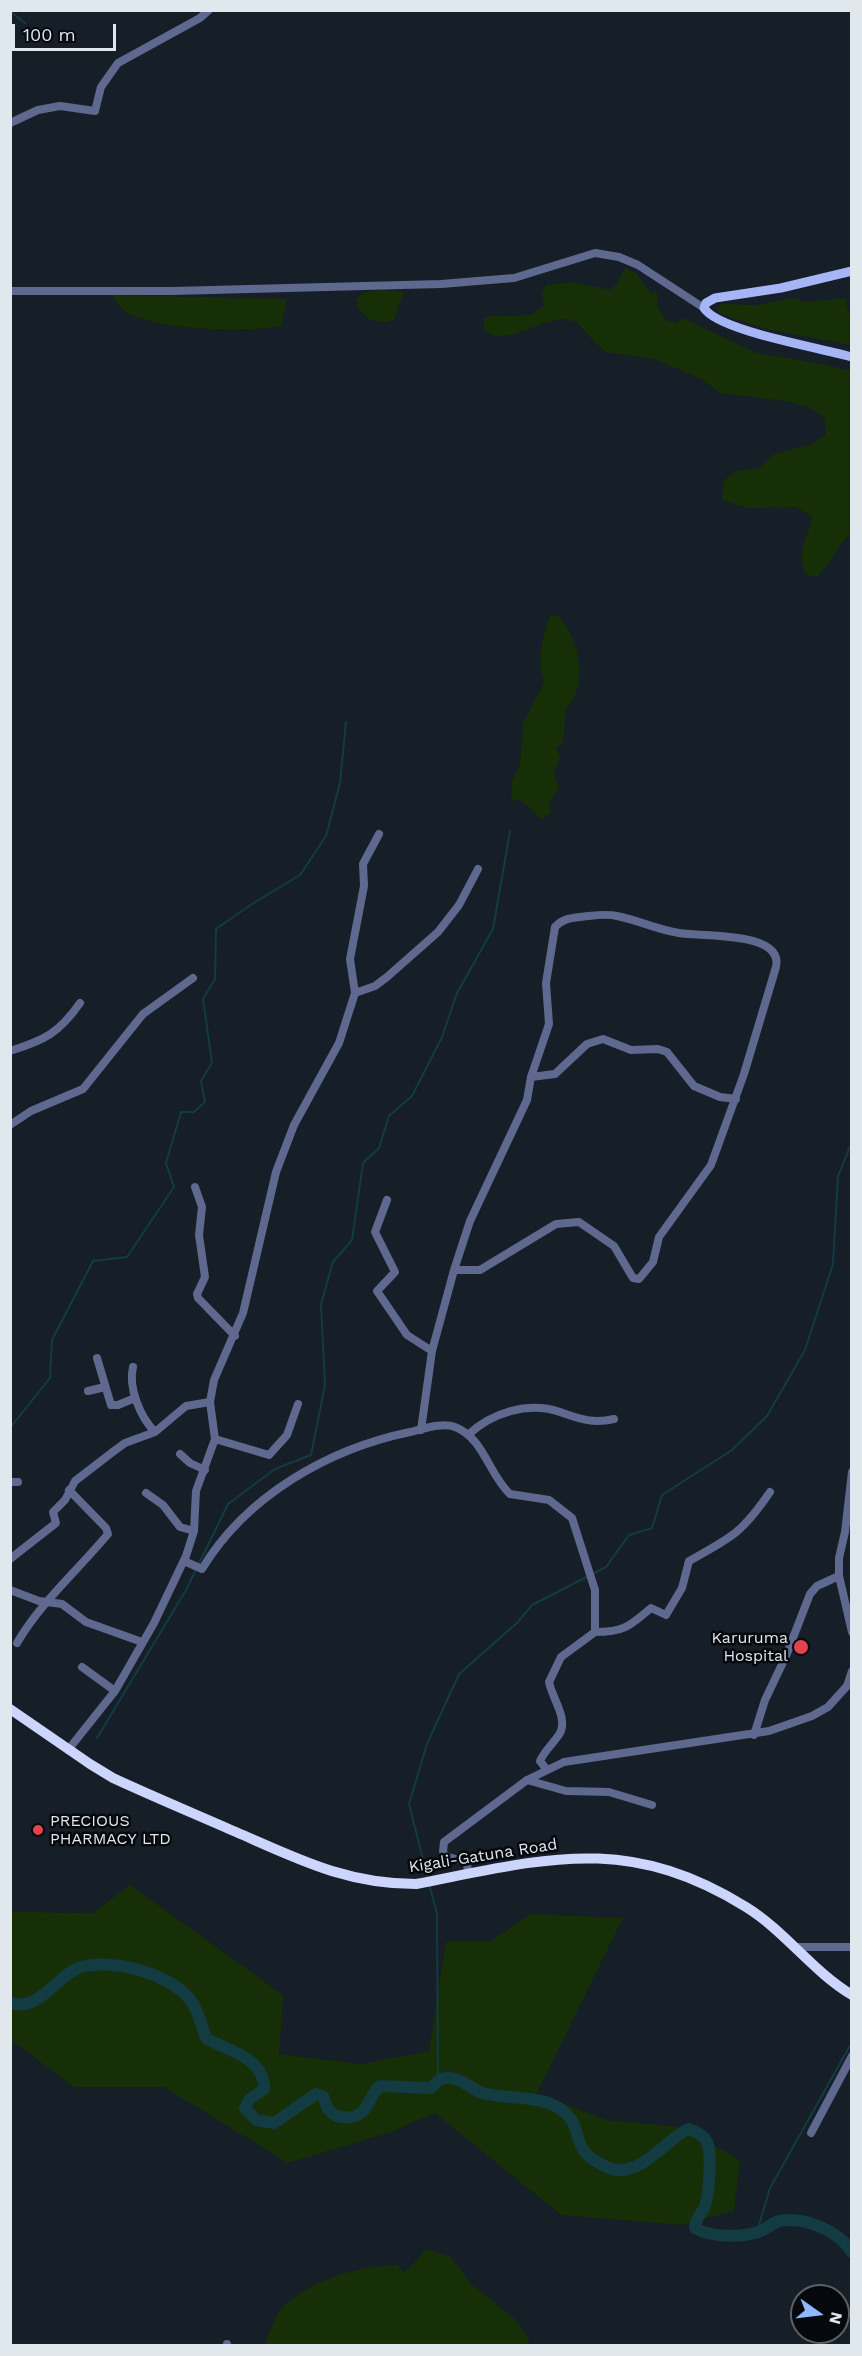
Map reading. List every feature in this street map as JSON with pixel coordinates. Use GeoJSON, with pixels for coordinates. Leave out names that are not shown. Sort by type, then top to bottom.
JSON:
{"type":"FeatureCollection","features":[{"type":"Feature","properties":{"kind":"highway","name":"Kigali-Gatuna Road"},"geometry":{"type":"LineString","coordinates":[[10,1709],[90,1764],[140,1790],[324,1870],[391,1884],[416,1884],[569,1857],[641,1862],[705,1886],[747,1908],[852,1995]]}},
{"type":"Feature","properties":{"kind":"main road"},"geometry":{"type":"LineString","coordinates":[[852,271],[781,288],[715,298],[706,303],[704,308],[716,320],[769,337],[852,357]]}},
{"type":"Feature","properties":{"kind":"street"},"geometry":{"type":"LineString","coordinates":[[10,123],[38,110],[60,106],[95,111],[101,87],[118,63],[200,18],[209,10]]}},
{"type":"Feature","properties":{"kind":"street"},"geometry":{"type":"LineString","coordinates":[[10,291],[172,291],[441,284],[514,278],[595,253],[619,257],[638,265],[704,308]]}},
{"type":"Feature","properties":{"kind":"street"},"geometry":{"type":"LineString","coordinates":[[69,1750],[115,1691],[184,1561],[194,1531],[196,1491],[206,1470],[215,1439],[210,1402],[214,1380],[235,1336],[249,1294],[266,1212],[285,1148],[339,1043],[355,993],[350,959],[364,886],[363,864],[379,834]]}},
{"type":"Feature","properties":{"kind":"street"},"geometry":{"type":"LineString","coordinates":[[355,993],[375,986],[438,932],[459,905],[478,869]]}},
{"type":"Feature","properties":{"kind":"street"},"geometry":{"type":"LineString","coordinates":[[421,1430],[432,1352],[454,1270],[470,1221],[526,1100],[531,1077],[549,1024],[546,984],[555,927],[571,918],[616,915],[689,935],[738,936],[766,947],[777,956],[776,967],[736,1099],[711,1165],[659,1237],[652,1262],[639,1279],[633,1278],[614,1246],[579,1222],[556,1224],[480,1270],[454,1270]]}},
{"type":"Feature","properties":{"kind":"street"},"geometry":{"type":"LineString","coordinates":[[10,1125],[31,1111],[83,1089],[143,1014],[193,978]]}},
{"type":"Feature","properties":{"kind":"street"},"geometry":{"type":"LineString","coordinates":[[10,1051],[55,1033],[80,1003]]}},
{"type":"Feature","properties":{"kind":"street"},"geometry":{"type":"LineString","coordinates":[[531,1077],[555,1074],[587,1044],[603,1039],[631,1050],[658,1049],[667,1052],[694,1086],[720,1097],[736,1099]]}},
{"type":"Feature","properties":{"kind":"street"},"geometry":{"type":"LineString","coordinates":[[195,1187],[202,1207],[199,1235],[205,1277],[197,1294],[198,1298],[235,1336]]}},
{"type":"Feature","properties":{"kind":"street"},"geometry":{"type":"LineString","coordinates":[[387,1200],[375,1232],[395,1272],[377,1291],[407,1335],[432,1352]]}},
{"type":"Feature","properties":{"kind":"street"},"geometry":{"type":"LineString","coordinates":[[97,1358],[109,1401],[113,1406],[135,1398]]}},
{"type":"Feature","properties":{"kind":"street"},"geometry":{"type":"LineString","coordinates":[[133,1367],[131,1378],[135,1398],[154,1432]]}},
{"type":"Feature","properties":{"kind":"street"},"geometry":{"type":"LineString","coordinates":[[88,1391],[105,1387]]}},
{"type":"Feature","properties":{"kind":"street"},"geometry":{"type":"LineString","coordinates":[[10,1559],[56,1523],[53,1512],[85,1473],[120,1447],[154,1432],[186,1406],[210,1402]]}},
{"type":"Feature","properties":{"kind":"street"},"geometry":{"type":"LineString","coordinates":[[215,1439],[269,1455],[287,1435],[298,1404]]}},
{"type":"Feature","properties":{"kind":"street"},"geometry":{"type":"LineString","coordinates":[[468,1435],[492,1416],[511,1411],[545,1409],[599,1422],[614,1419]]}},
{"type":"Feature","properties":{"kind":"street"},"geometry":{"type":"LineString","coordinates":[[184,1561],[202,1569],[233,1526],[255,1506],[274,1491],[346,1450],[378,1439],[449,1425],[468,1435],[510,1494],[549,1500],[572,1518],[595,1590],[595,1632]]}},
{"type":"Feature","properties":{"kind":"street"},"geometry":{"type":"LineString","coordinates":[[180,1454],[190,1463],[206,1470]]}},
{"type":"Feature","properties":{"kind":"street"},"geometry":{"type":"LineString","coordinates":[[852,1472],[845,1532],[839,1558],[839,1576],[852,1632]]}},
{"type":"Feature","properties":{"kind":"street"},"geometry":{"type":"LineString","coordinates":[[17,1643],[37,1611],[108,1534],[106,1528],[69,1490]]}},
{"type":"Feature","properties":{"kind":"street"},"geometry":{"type":"LineString","coordinates":[[547,1770],[540,1761],[561,1732],[562,1724],[562,1717],[549,1682],[553,1669],[572,1647],[595,1632],[619,1631],[629,1627],[651,1608],[666,1615],[682,1588],[689,1561],[709,1552],[736,1534],[750,1521],[770,1492]]}},
{"type":"Feature","properties":{"kind":"street"},"geometry":{"type":"LineString","coordinates":[[146,1493],[163,1505],[180,1527],[194,1531]]}},
{"type":"Feature","properties":{"kind":"street"},"geometry":{"type":"LineString","coordinates":[[754,1735],[765,1700],[786,1656],[810,1594],[817,1586],[839,1576]]}},
{"type":"Feature","properties":{"kind":"street"},"geometry":{"type":"LineString","coordinates":[[843,1590],[852,1581]]}},
{"type":"Feature","properties":{"kind":"street"},"geometry":{"type":"LineString","coordinates":[[10,1590],[62,1604],[86,1622],[142,1642]]}},
{"type":"Feature","properties":{"kind":"street"},"geometry":{"type":"LineString","coordinates":[[82,1667],[115,1691]]}},
{"type":"Feature","properties":{"kind":"street"},"geometry":{"type":"LineString","coordinates":[[468,1874],[467,1863],[447,1857],[443,1852],[444,1842],[527,1780],[574,1761],[754,1735],[812,1716],[828,1707],[847,1686],[852,1671]]}},
{"type":"Feature","properties":{"kind":"street"},"geometry":{"type":"LineString","coordinates":[[527,1780],[566,1791],[609,1792],[652,1805]]}},
{"type":"Feature","properties":{"kind":"street"},"geometry":{"type":"LineString","coordinates":[[794,1947],[852,1947]]}},
{"type":"Feature","properties":{"kind":"street"},"geometry":{"type":"LineString","coordinates":[[811,2133],[852,2056]]}},
{"type":"Feature","properties":{"kind":"green space"},"geometry":{"type":"Polygon","coordinates":[[[625,268],[636,273],[651,294],[658,293],[657,305],[666,320],[676,323],[682,318],[757,353],[851,371],[851,536],[846,538],[818,577],[805,574],[802,557],[812,517],[796,507],[747,508],[722,500],[724,480],[736,471],[760,468],[774,454],[812,444],[826,434],[824,418],[812,409],[791,402],[720,393],[703,380],[654,359],[606,352],[577,322],[564,319],[548,322],[512,335],[493,336],[484,329],[484,319],[490,316],[531,315],[544,306],[542,293],[546,285],[575,282],[609,290],[617,284],[625,268]]]}},
{"type":"Feature","properties":{"kind":"green space"},"geometry":{"type":"Polygon","coordinates":[[[382,290],[404,292],[394,320],[375,321],[365,316],[358,307],[356,300],[364,292],[382,290]]]}},
{"type":"Feature","properties":{"kind":"green space"},"geometry":{"type":"Polygon","coordinates":[[[111,295],[287,299],[281,326],[226,330],[184,327],[146,320],[125,312],[111,295]]]}},
{"type":"Feature","properties":{"kind":"green space"},"geometry":{"type":"Polygon","coordinates":[[[793,298],[806,302],[845,298],[851,321],[851,345],[766,329],[718,313],[718,308],[722,304],[756,305],[793,298]]]}},
{"type":"Feature","properties":{"kind":"green space"},"geometry":{"type":"Polygon","coordinates":[[[558,615],[576,648],[580,675],[578,687],[566,708],[563,743],[556,748],[560,757],[554,773],[559,788],[548,803],[552,812],[542,820],[522,801],[511,799],[512,781],[520,764],[523,723],[545,681],[540,658],[545,631],[550,616],[558,615]]]}},
{"type":"Feature","properties":{"kind":"green space"},"geometry":{"type":"Polygon","coordinates":[[[130,1885],[283,1995],[279,2054],[362,2064],[429,2051],[446,1942],[490,1942],[531,1914],[623,1918],[537,2093],[606,2120],[681,2127],[740,2160],[734,2211],[681,2225],[561,2215],[435,2113],[391,2132],[288,2163],[164,2087],[74,2087],[11,2040],[11,1912],[93,1913],[130,1885]]]}},
{"type":"Feature","properties":{"kind":"green space"},"geometry":{"type":"Polygon","coordinates":[[[427,2249],[451,2257],[471,2284],[515,2319],[530,2345],[264,2345],[279,2312],[292,2298],[305,2290],[336,2276],[384,2265],[398,2265],[404,2273],[427,2249]]]}},
{"type":"Feature","properties":{"kind":"waterway"},"geometry":{"type":"LineString","coordinates":[[10,11],[25,23]]}},
{"type":"Feature","properties":{"kind":"waterway"},"geometry":{"type":"LineString","coordinates":[[10,1428],[50,1378],[52,1340],[93,1261],[127,1257],[174,1187],[166,1163],[181,1112],[194,1112],[205,1102],[201,1081],[212,1063],[203,999],[215,979],[216,929],[300,875],[326,836],[340,783],[346,722]]}},
{"type":"Feature","properties":{"kind":"waterway"},"geometry":{"type":"LineString","coordinates":[[97,1738],[186,1590],[228,1504],[275,1469],[311,1455],[325,1385],[321,1304],[333,1262],[352,1240],[363,1163],[379,1148],[389,1116],[412,1096],[442,1037],[457,993],[493,929],[510,831]]}},
{"type":"Feature","properties":{"kind":"waterway"},"geometry":{"type":"LineString","coordinates":[[428,1879],[409,1804],[427,1744],[459,1674],[517,1623],[532,1605],[606,1567],[629,1535],[652,1528],[662,1495],[732,1450],[767,1416],[805,1350],[833,1264],[838,1176],[852,1142]]}},
{"type":"Feature","properties":{"kind":"waterway"},"geometry":{"type":"LineString","coordinates":[[429,1884],[437,1914],[438,2080]]}},
{"type":"Feature","properties":{"kind":"waterway"},"geometry":{"type":"LineString","coordinates":[[10,2002],[29,2003],[81,1967],[109,1965],[140,1970],[156,1976],[182,1991],[191,2001],[207,2039],[244,2057],[259,2070],[264,2089],[249,2100],[245,2108],[256,2120],[274,2123],[316,2094],[323,2096],[327,2107],[337,2116],[346,2118],[356,2116],[364,2110],[380,2086],[431,2088],[439,2080],[447,2078],[459,2080],[483,2093],[535,2100],[555,2106],[569,2117],[585,2152],[605,2166],[618,2170],[628,2169],[646,2161],[688,2129],[705,2139],[709,2147],[707,2197],[705,2206],[696,2220],[695,2228],[710,2234],[738,2236],[756,2233],[779,2221],[799,2221],[830,2232],[846,2244],[852,2252]]}},
{"type":"Feature","properties":{"kind":"waterway"},"geometry":{"type":"LineString","coordinates":[[757,2232],[770,2188],[852,2042]]}},
{"type":"Feature","properties":{"kind":"place","name":"Karuruma Hospital"},"geometry":{"type":"Point","coordinates":[801,1647]}},
{"type":"Feature","properties":{"kind":"place","name":"PRECIOUS PHARMACY LTD"},"geometry":{"type":"Point","coordinates":[38,1830]}}]}
